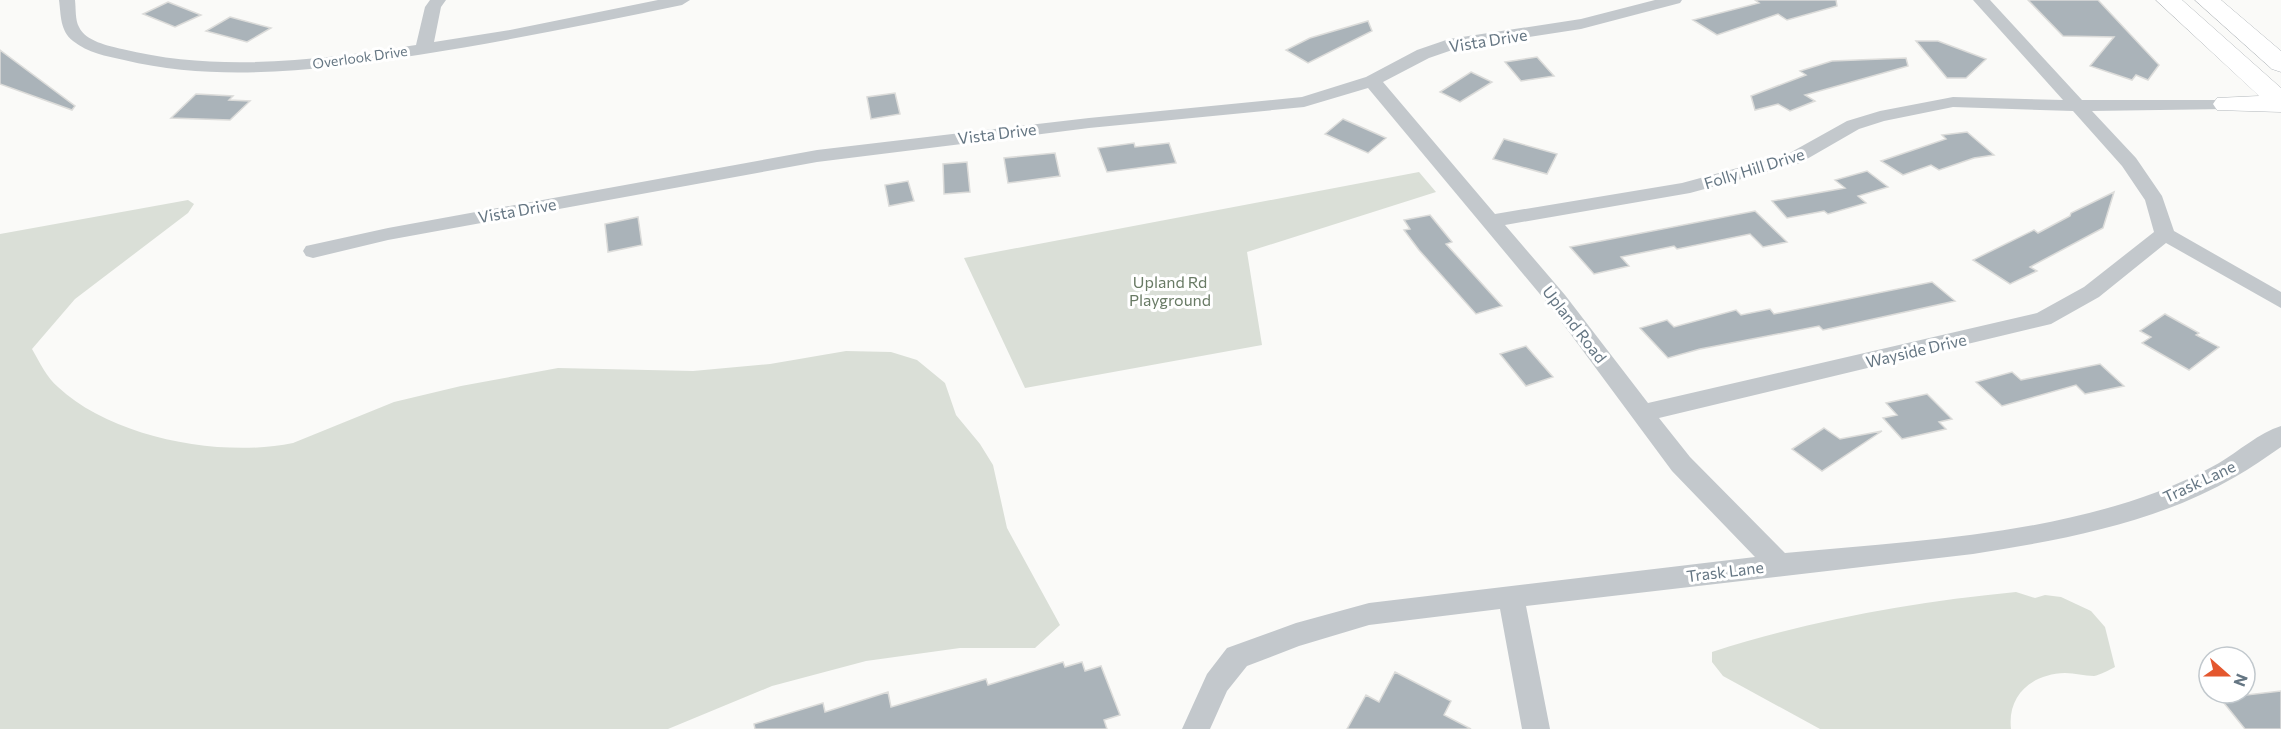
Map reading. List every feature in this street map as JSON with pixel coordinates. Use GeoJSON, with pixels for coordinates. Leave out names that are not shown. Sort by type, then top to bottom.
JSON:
{"type":"FeatureCollection","features":[{"type":"Feature","properties":{"kind":"highway"},"geometry":{"type":"LineString","coordinates":[[2168,0],[2281,103]]}},
{"type":"Feature","properties":{"kind":"highway"},"geometry":{"type":"LineString","coordinates":[[2207,0],[2281,64]]}},
{"type":"Feature","properties":{"kind":"highway"},"geometry":{"type":"LineString","coordinates":[[2226,104],[2281,103]]}},
{"type":"Feature","properties":{"kind":"street","name":"Overlook Drive"},"geometry":{"type":"LineString","coordinates":[[67,0],[70,27],[78,37],[99,49],[127,58],[157,63],[219,68],[289,66],[352,60],[510,35],[682,0]]}},
{"type":"Feature","properties":{"kind":"street"},"geometry":{"type":"LineString","coordinates":[[424,47],[433,7],[438,0]]}},
{"type":"Feature","properties":{"kind":"street","name":"Vista Drive"},"geometry":{"type":"LineString","coordinates":[[312,251],[388,234],[817,156],[1089,123],[1304,102],[1372,81],[1423,54],[1455,43],[1581,24],[1674,0]]}},
{"type":"Feature","properties":{"kind":"street"},"geometry":{"type":"LineString","coordinates":[[1981,0],[2146,184],[2162,218],[2164,234],[2281,300]]}},
{"type":"Feature","properties":{"kind":"street","name":"Upland Road"},"geometry":{"type":"LineString","coordinates":[[1372,81],[1557,300],[1681,464],[1779,564]]}},
{"type":"Feature","properties":{"kind":"street","name":"Folly Hill Drive"},"geometry":{"type":"LineString","coordinates":[[1491,221],[1683,189],[1803,154],[1853,125],[1953,102],[2077,106],[2226,104]]}},
{"type":"Feature","properties":{"kind":"street","name":"Wayside Drive"},"geometry":{"type":"LineString","coordinates":[[1643,413],[2043,319],[2066,310],[2086,297],[2164,234]]}},
{"type":"Feature","properties":{"kind":"street","name":"Trask Lane"},"geometry":{"type":"LineString","coordinates":[[1196,729],[1217,683],[1237,657],[1296,635],[1369,614],[1779,564],[1976,544],[2086,523],[2146,505],[2204,481],[2248,458],[2281,435]]}},
{"type":"Feature","properties":{"kind":"street"},"geometry":{"type":"LineString","coordinates":[[1511,597],[1536,729]]}},
{"type":"Feature","properties":{"kind":"green space","name":"Upland Rd Playground"},"geometry":{"type":"Polygon","coordinates":[[[1419,172],[1436,192],[1247,252],[1262,345],[1025,388],[964,258],[1419,172]]]}},
{"type":"Feature","properties":{"kind":"green space"},"geometry":{"type":"Polygon","coordinates":[[[188,200],[194,204],[188,213],[75,299],[32,349],[58,387],[81,405],[108,419],[137,431],[169,440],[234,448],[265,447],[293,443],[394,402],[461,386],[558,368],[693,371],[770,364],[846,351],[891,352],[917,360],[945,383],[956,415],[980,444],[993,465],[1007,528],[1060,625],[1035,648],[960,648],[866,661],[772,686],[668,729],[0,729],[0,234],[188,200]]]}},
{"type":"Feature","properties":{"kind":"green space"},"geometry":{"type":"Polygon","coordinates":[[[2016,592],[2035,598],[2045,595],[2061,597],[2091,611],[2105,627],[2115,667],[2094,676],[2053,674],[2032,682],[2024,689],[2013,706],[2011,729],[1820,729],[1723,676],[1712,662],[1712,652],[1825,622],[1900,607],[2016,592]]]}},
{"type":"Feature","properties":{"kind":"building"},"geometry":{"type":"Polygon","coordinates":[[[1755,0],[1836,0],[1837,6],[1787,20],[1778,14],[1717,35],[1693,20],[1759,3],[1755,0]]]}},
{"type":"Feature","properties":{"kind":"building"},"geometry":{"type":"Polygon","coordinates":[[[2028,0],[2098,0],[2159,65],[2148,80],[2136,75],[2132,80],[2090,66],[2114,37],[2063,36],[2028,0]]]}},
{"type":"Feature","properties":{"kind":"building"},"geometry":{"type":"Polygon","coordinates":[[[168,2],[201,15],[175,27],[143,14],[168,2]]]}},
{"type":"Feature","properties":{"kind":"building"},"geometry":{"type":"Polygon","coordinates":[[[230,17],[271,28],[247,42],[206,31],[230,17]]]}},
{"type":"Feature","properties":{"kind":"building"},"geometry":{"type":"Polygon","coordinates":[[[1368,21],[1372,31],[1308,63],[1286,50],[1310,38],[1368,21]]]}},
{"type":"Feature","properties":{"kind":"building"},"geometry":{"type":"Polygon","coordinates":[[[1916,41],[1938,41],[1986,59],[1966,78],[1947,78],[1916,41]]]}},
{"type":"Feature","properties":{"kind":"building"},"geometry":{"type":"Polygon","coordinates":[[[0,50],[75,106],[72,110],[0,84],[0,50]]]}},
{"type":"Feature","properties":{"kind":"building"},"geometry":{"type":"Polygon","coordinates":[[[1537,57],[1554,76],[1521,81],[1505,62],[1537,57]]]}},
{"type":"Feature","properties":{"kind":"building"},"geometry":{"type":"Polygon","coordinates":[[[1906,58],[1908,66],[1805,95],[1815,101],[1790,111],[1778,104],[1755,110],[1751,96],[1806,75],[1800,71],[1832,61],[1906,58]]]}},
{"type":"Feature","properties":{"kind":"building"},"geometry":{"type":"Polygon","coordinates":[[[1471,72],[1492,82],[1460,102],[1440,92],[1471,72]]]}},
{"type":"Feature","properties":{"kind":"building"},"geometry":{"type":"Polygon","coordinates":[[[895,93],[900,114],[871,119],[867,97],[895,93]]]}},
{"type":"Feature","properties":{"kind":"building"},"geometry":{"type":"Polygon","coordinates":[[[196,94],[233,96],[229,100],[250,101],[230,120],[171,118],[196,94]]]}},
{"type":"Feature","properties":{"kind":"building"},"geometry":{"type":"Polygon","coordinates":[[[1343,119],[1386,138],[1368,153],[1325,134],[1343,119]]]}},
{"type":"Feature","properties":{"kind":"building"},"geometry":{"type":"Polygon","coordinates":[[[1967,132],[1994,155],[1974,158],[1939,170],[1931,165],[1903,175],[1881,161],[1946,139],[1942,135],[1967,132]]]}},
{"type":"Feature","properties":{"kind":"building"},"geometry":{"type":"Polygon","coordinates":[[[1504,139],[1557,154],[1547,174],[1493,159],[1504,139]]]}},
{"type":"Feature","properties":{"kind":"building"},"geometry":{"type":"Polygon","coordinates":[[[1134,143],[1135,147],[1169,143],[1176,163],[1107,172],[1098,148],[1134,143]]]}},
{"type":"Feature","properties":{"kind":"building"},"geometry":{"type":"Polygon","coordinates":[[[1055,153],[1060,176],[1008,183],[1004,158],[1055,153]]]}},
{"type":"Feature","properties":{"kind":"building"},"geometry":{"type":"Polygon","coordinates":[[[967,162],[970,192],[944,194],[943,164],[967,162]]]}},
{"type":"Feature","properties":{"kind":"building"},"geometry":{"type":"Polygon","coordinates":[[[1867,171],[1888,187],[1858,196],[1866,203],[1828,214],[1824,211],[1787,218],[1772,201],[1845,188],[1835,180],[1867,171]]]}},
{"type":"Feature","properties":{"kind":"building"},"geometry":{"type":"Polygon","coordinates":[[[908,181],[914,201],[889,206],[885,185],[908,181]]]}},
{"type":"Feature","properties":{"kind":"building"},"geometry":{"type":"Polygon","coordinates":[[[2114,192],[2103,228],[2030,267],[2037,271],[2010,284],[1973,260],[2034,230],[2038,233],[2070,216],[2071,213],[2114,192]]]}},
{"type":"Feature","properties":{"kind":"building"},"geometry":{"type":"Polygon","coordinates":[[[1755,211],[1787,242],[1763,247],[1750,234],[1677,249],[1674,246],[1621,257],[1629,266],[1594,274],[1570,247],[1755,211]]]}},
{"type":"Feature","properties":{"kind":"building"},"geometry":{"type":"Polygon","coordinates":[[[1430,215],[1452,242],[1446,244],[1502,306],[1476,314],[1419,250],[1404,230],[1410,229],[1404,220],[1430,215]]]}},
{"type":"Feature","properties":{"kind":"building"},"geometry":{"type":"Polygon","coordinates":[[[638,217],[642,245],[608,252],[605,224],[638,217]]]}},
{"type":"Feature","properties":{"kind":"building"},"geometry":{"type":"Polygon","coordinates":[[[1932,282],[1955,301],[1823,330],[1819,326],[1700,349],[1668,358],[1640,328],[1667,320],[1674,327],[1736,310],[1741,315],[1770,309],[1774,314],[1932,282]]]}},
{"type":"Feature","properties":{"kind":"building"},"geometry":{"type":"Polygon","coordinates":[[[2165,314],[2219,347],[2189,370],[2142,343],[2151,337],[2140,331],[2165,314]]]}},
{"type":"Feature","properties":{"kind":"building"},"geometry":{"type":"Polygon","coordinates":[[[1526,346],[1553,377],[1526,386],[1500,354],[1526,346]]]}},
{"type":"Feature","properties":{"kind":"building"},"geometry":{"type":"Polygon","coordinates":[[[2100,364],[2124,386],[2085,394],[2076,385],[2002,406],[1976,382],[2012,372],[2021,380],[2100,364]]]}},
{"type":"Feature","properties":{"kind":"building"},"geometry":{"type":"Polygon","coordinates":[[[1927,394],[1952,419],[1939,422],[1946,429],[1902,439],[1883,418],[1897,415],[1886,403],[1927,394]]]}},
{"type":"Feature","properties":{"kind":"building"},"geometry":{"type":"Polygon","coordinates":[[[1824,428],[1840,439],[1882,431],[1822,471],[1792,449],[1824,428]]]}},
{"type":"Feature","properties":{"kind":"building"},"geometry":{"type":"Polygon","coordinates":[[[1063,662],[1065,667],[1082,662],[1085,671],[1101,666],[1120,715],[1104,720],[1107,729],[755,729],[754,724],[823,703],[825,712],[888,692],[891,707],[986,679],[988,685],[1063,662]]]}},
{"type":"Feature","properties":{"kind":"building"},"geometry":{"type":"Polygon","coordinates":[[[1395,672],[1451,701],[1444,715],[1471,729],[1347,729],[1366,695],[1379,702],[1395,672]]]}},
{"type":"Feature","properties":{"kind":"building"},"geometry":{"type":"Polygon","coordinates":[[[2281,691],[2281,729],[2245,729],[2226,705],[2257,705],[2257,694],[2281,691]]]}}]}
